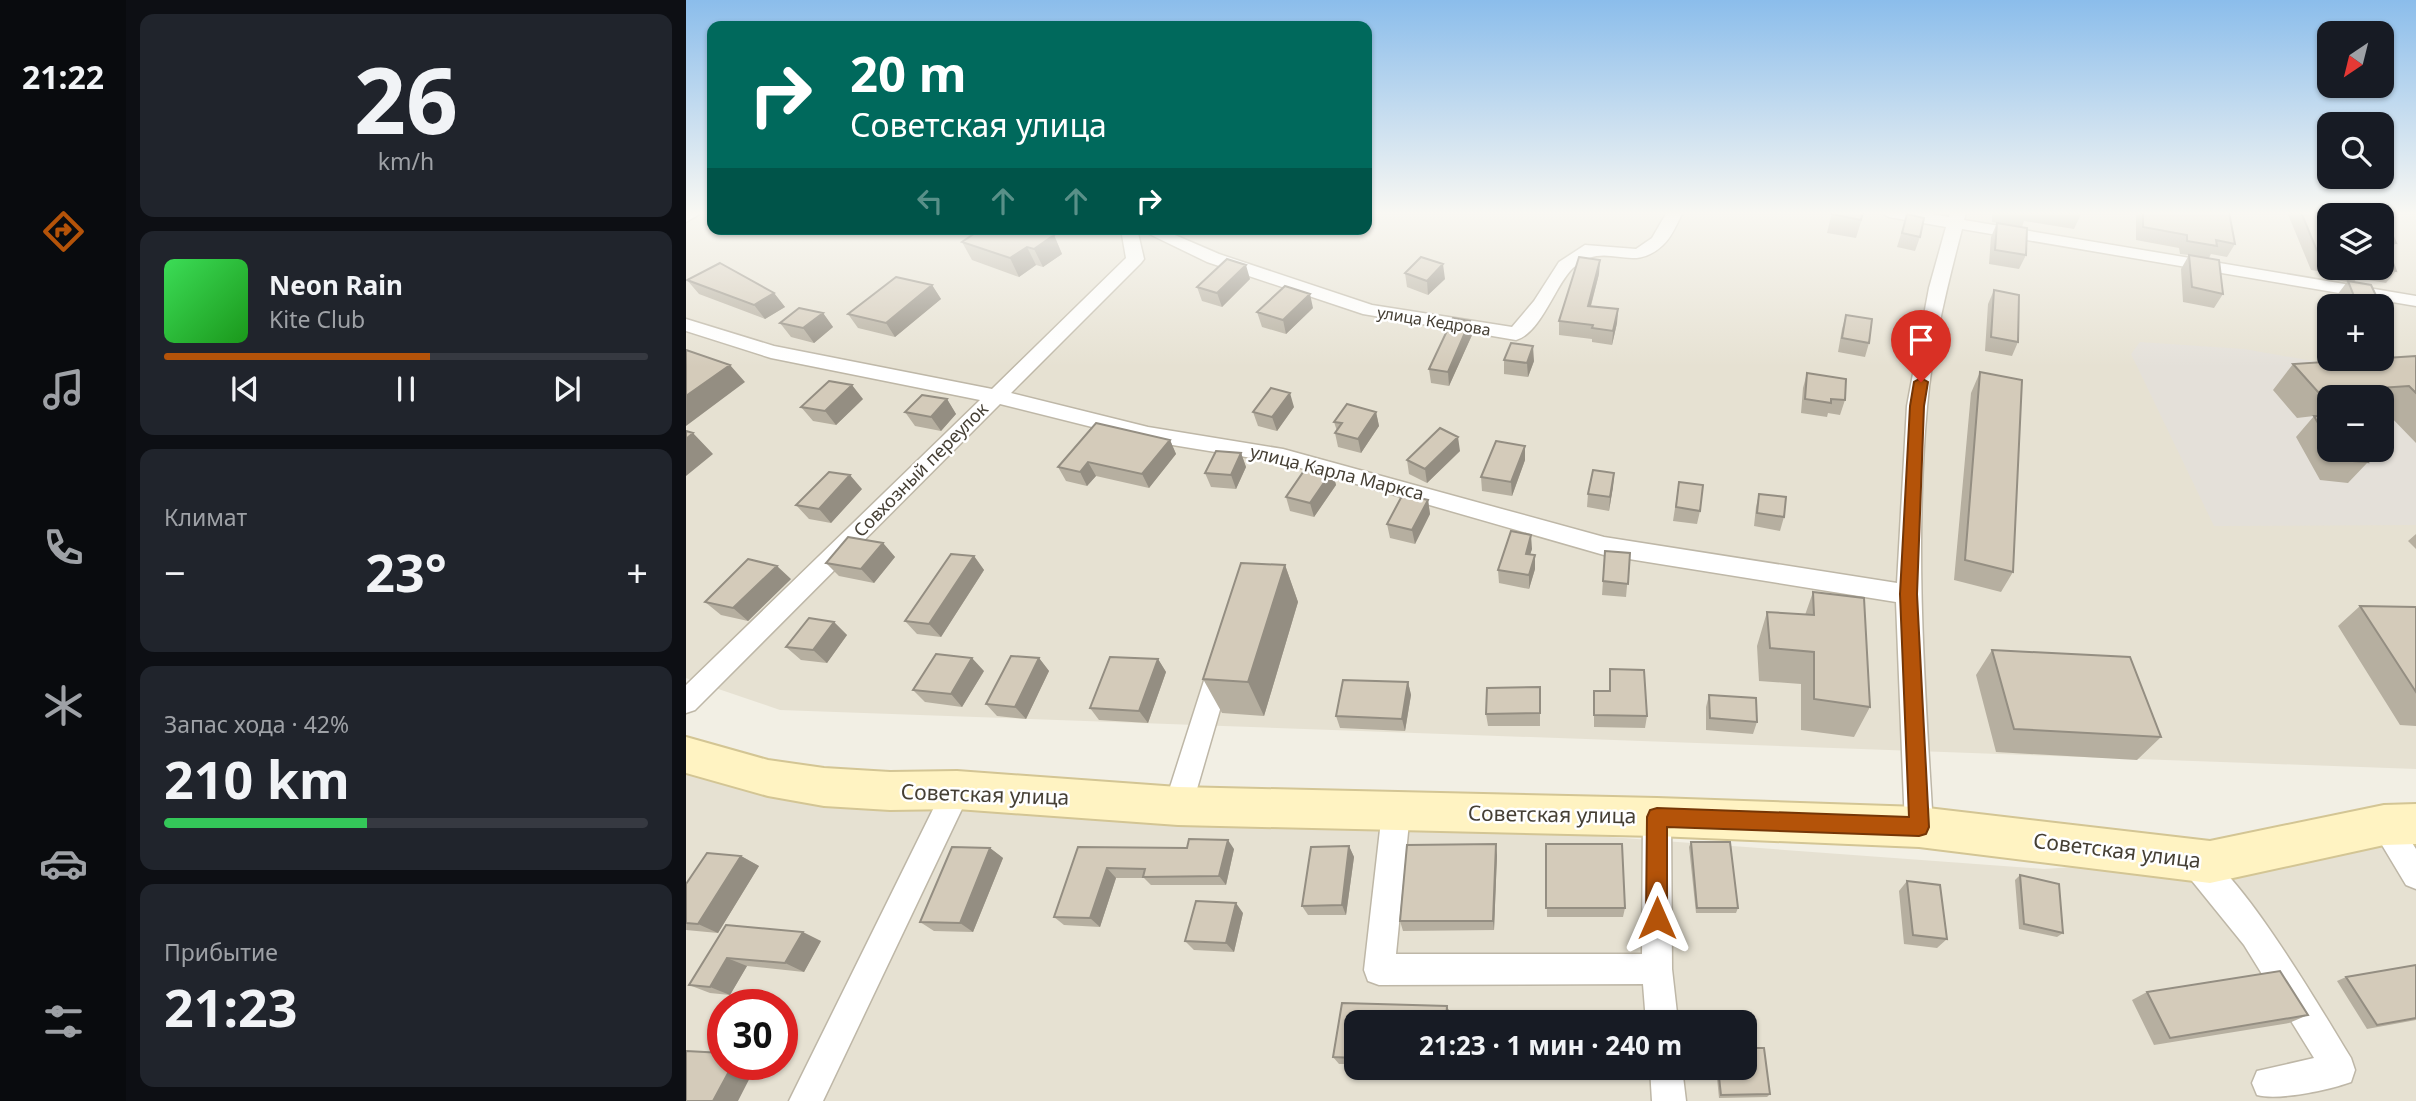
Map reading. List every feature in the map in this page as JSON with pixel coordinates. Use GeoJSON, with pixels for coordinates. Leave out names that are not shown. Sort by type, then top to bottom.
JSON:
{"type":"FeatureCollection","features":[{"type":"Feature","properties":{"kind":"street","name":"Совхозный переулок"},"geometry":{"type":"LineString","coordinates":[[686,702],[1131,263]]}},
{"type":"Feature","properties":{"kind":"street","name":"улица Кедрова"},"geometry":{"type":"LineString","coordinates":[[1229,263],[1369,310],[1516,334],[1569,263]]}},
{"type":"Feature","properties":{"kind":"street"},"geometry":{"type":"LineString","coordinates":[[1919,827],[1909,594],[1917,406],[1945,263]]}},
{"type":"Feature","properties":{"kind":"street"},"geometry":{"type":"LineString","coordinates":[[2202,263],[2416,302]]}},
{"type":"Feature","properties":{"kind":"street","name":"улица Карла Маркса"},"geometry":{"type":"LineString","coordinates":[[686,325],[771,352],[996,396],[1148,434],[1283,456],[1604,546],[1909,594]]}},
{"type":"Feature","properties":{"kind":"street"},"geometry":{"type":"LineString","coordinates":[[1178,806],[1230,637]]}},
{"type":"Feature","properties":{"kind":"street","name":"Советская улица"},"geometry":{"type":"LineString","coordinates":[[686,755],[768,778],[824,787],[890,791],[957,790],[1178,806],[1657,817],[1919,827],[2210,862],[2400,824]]}},
{"type":"Feature","properties":{"kind":"street"},"geometry":{"type":"LineString","coordinates":[[806,1101],[957,790]]}},
{"type":"Feature","properties":{"kind":"street"},"geometry":{"type":"LineString","coordinates":[[1396,812],[1379,971],[1657,969]]}},
{"type":"Feature","properties":{"kind":"street"},"geometry":{"type":"LineString","coordinates":[[1657,817],[1657,969],[1661,1010]]}},
{"type":"Feature","properties":{"kind":"street"},"geometry":{"type":"LineString","coordinates":[[2400,824],[2416,875]]}},
{"type":"Feature","properties":{"kind":"street"},"geometry":{"type":"LineString","coordinates":[[2194,861],[2217,885],[2266,950],[2339,1070],[2269,1083]]}},
{"type":"Feature","properties":{"kind":"street"},"geometry":{"type":"LineString","coordinates":[[1667,1080],[1669,1101]]}},
{"type":"Feature","properties":{"kind":"shaded area"},"geometry":{"type":"Polygon","coordinates":[[[686,263],[2317,263],[2317,280],[2394,280],[2394,263],[2416,263],[2416,769],[780,710],[686,678],[686,263]]]}},
{"type":"Feature","properties":{"kind":"shaded area"},"geometry":{"type":"Polygon","coordinates":[[[2140,342],[2244,349],[2317,362],[2317,371],[2416,374],[2416,525],[2214,526],[2131,354],[2140,342]]]}},
{"type":"Feature","properties":{"kind":"shaded area"},"geometry":{"type":"Polygon","coordinates":[[[686,762],[709,771],[2044,869],[2416,844],[2416,1101],[686,1101],[686,762]]]}},
{"type":"Feature","properties":{"kind":"building"},"geometry":{"type":"Polygon","coordinates":[[[721,263],[774,293],[754,305],[687,280],[721,263]]]}},
{"type":"Feature","properties":{"kind":"building"},"geometry":{"type":"Polygon","coordinates":[[[1222,263],[1246,265],[1217,293],[1197,287],[1222,263]]]}},
{"type":"Feature","properties":{"kind":"building"},"geometry":{"type":"Polygon","coordinates":[[[1415,263],[1443,264],[1427,281],[1405,273],[1415,263]]]}},
{"type":"Feature","properties":{"kind":"building"},"geometry":{"type":"Polygon","coordinates":[[[1577,263],[1599,263],[1588,306],[1618,309],[1613,331],[1592,328],[1593,325],[1559,321],[1577,263]]]}},
{"type":"Feature","properties":{"kind":"building"},"geometry":{"type":"Polygon","coordinates":[[[2190,263],[2219,263],[2223,294],[2192,287],[2190,263]]]}},
{"type":"Feature","properties":{"kind":"building"},"geometry":{"type":"Polygon","coordinates":[[[896,277],[932,285],[886,323],[848,314],[896,277]]]}},
{"type":"Feature","properties":{"kind":"building"},"geometry":{"type":"Polygon","coordinates":[[[2348,281],[2371,285],[2375,294],[2353,294],[2348,281]]]}},
{"type":"Feature","properties":{"kind":"building"},"geometry":{"type":"Polygon","coordinates":[[[1285,286],[1310,294],[1283,320],[1257,312],[1285,286]]]}},
{"type":"Feature","properties":{"kind":"building"},"geometry":{"type":"Polygon","coordinates":[[[1994,290],[2019,295],[2018,342],[1991,337],[1994,290]]]}},
{"type":"Feature","properties":{"kind":"building"},"geometry":{"type":"Polygon","coordinates":[[[799,308],[823,313],[803,328],[780,323],[799,308]]]}},
{"type":"Feature","properties":{"kind":"building"},"geometry":{"type":"Polygon","coordinates":[[[1846,315],[1872,319],[1869,343],[1842,338],[1846,315]]]}},
{"type":"Feature","properties":{"kind":"building"},"geometry":{"type":"Polygon","coordinates":[[[1453,318],[1470,321],[1448,372],[1429,369],[1453,318]]]}},
{"type":"Feature","properties":{"kind":"building"},"geometry":{"type":"Polygon","coordinates":[[[1511,343],[1533,346],[1527,363],[1504,360],[1511,343]]]}},
{"type":"Feature","properties":{"kind":"building"},"geometry":{"type":"Polygon","coordinates":[[[686,350],[730,365],[686,396],[686,350]]]}},
{"type":"Feature","properties":{"kind":"building"},"geometry":{"type":"Polygon","coordinates":[[[2416,356],[2416,393],[2409,386],[2394,385],[2317,385],[2317,391],[2293,364],[2317,362],[2317,371],[2394,371],[2394,357],[2416,356]]]}},
{"type":"Feature","properties":{"kind":"building"},"geometry":{"type":"Polygon","coordinates":[[[1980,372],[2022,380],[2013,572],[1965,560],[1980,372]]]}},
{"type":"Feature","properties":{"kind":"building"},"geometry":{"type":"Polygon","coordinates":[[[1807,373],[1846,379],[1845,400],[1831,399],[1831,403],[1805,399],[1807,373]]]}},
{"type":"Feature","properties":{"kind":"building"},"geometry":{"type":"Polygon","coordinates":[[[829,381],[852,385],[825,411],[801,407],[829,381]]]}},
{"type":"Feature","properties":{"kind":"building"},"geometry":{"type":"Polygon","coordinates":[[[1271,388],[1290,393],[1272,417],[1253,412],[1271,388]]]}},
{"type":"Feature","properties":{"kind":"building"},"geometry":{"type":"Polygon","coordinates":[[[922,395],[947,399],[931,417],[905,412],[922,395]]]}},
{"type":"Feature","properties":{"kind":"building"},"geometry":{"type":"Polygon","coordinates":[[[1347,404],[1376,412],[1358,439],[1335,433],[1342,423],[1334,422],[1347,404]]]}},
{"type":"Feature","properties":{"kind":"building"},"geometry":{"type":"Polygon","coordinates":[[[1096,423],[1170,440],[1142,474],[1088,462],[1080,472],[1058,467],[1096,423]]]}},
{"type":"Feature","properties":{"kind":"building"},"geometry":{"type":"Polygon","coordinates":[[[1440,428],[1458,437],[1425,469],[1407,460],[1440,428]]]}},
{"type":"Feature","properties":{"kind":"building"},"geometry":{"type":"Polygon","coordinates":[[[1496,441],[1525,446],[1511,482],[1481,477],[1496,441]]]}},
{"type":"Feature","properties":{"kind":"building"},"geometry":{"type":"Polygon","coordinates":[[[1216,451],[1241,453],[1231,475],[1205,473],[1216,451]]]}},
{"type":"Feature","properties":{"kind":"building"},"geometry":{"type":"Polygon","coordinates":[[[1308,465],[1332,471],[1310,503],[1286,497],[1308,465]]]}},
{"type":"Feature","properties":{"kind":"building"},"geometry":{"type":"Polygon","coordinates":[[[1593,470],[1614,473],[1610,497],[1588,494],[1593,470]]]}},
{"type":"Feature","properties":{"kind":"building"},"geometry":{"type":"Polygon","coordinates":[[[829,472],[850,475],[819,509],[796,505],[829,472]]]}},
{"type":"Feature","properties":{"kind":"building"},"geometry":{"type":"Polygon","coordinates":[[[1679,482],[1703,485],[1700,511],[1676,507],[1679,482]]]}},
{"type":"Feature","properties":{"kind":"building"},"geometry":{"type":"Polygon","coordinates":[[[1403,494],[1428,500],[1412,530],[1387,524],[1403,494]]]}},
{"type":"Feature","properties":{"kind":"building"},"geometry":{"type":"Polygon","coordinates":[[[1759,494],[1786,497],[1784,517],[1757,513],[1759,494]]]}},
{"type":"Feature","properties":{"kind":"building"},"geometry":{"type":"Polygon","coordinates":[[[1511,531],[1531,535],[1526,554],[1535,555],[1529,575],[1498,570],[1511,531]]]}},
{"type":"Feature","properties":{"kind":"building"},"geometry":{"type":"Polygon","coordinates":[[[848,537],[883,543],[861,569],[826,563],[848,537]]]}},
{"type":"Feature","properties":{"kind":"building"},"geometry":{"type":"Polygon","coordinates":[[[1605,551],[1630,553],[1628,584],[1603,581],[1605,551]]]}},
{"type":"Feature","properties":{"kind":"building"},"geometry":{"type":"Polygon","coordinates":[[[951,554],[974,556],[929,624],[905,621],[951,554]]]}},
{"type":"Feature","properties":{"kind":"building"},"geometry":{"type":"Polygon","coordinates":[[[748,559],[777,566],[733,608],[705,602],[748,559]]]}},
{"type":"Feature","properties":{"kind":"building"},"geometry":{"type":"Polygon","coordinates":[[[1241,563],[1285,565],[1248,682],[1203,679],[1241,563]]]}},
{"type":"Feature","properties":{"kind":"building"},"geometry":{"type":"Polygon","coordinates":[[[1813,592],[1864,598],[1870,707],[1814,699],[1814,652],[1770,648],[1767,612],[1814,615],[1813,592]]]}},
{"type":"Feature","properties":{"kind":"building"},"geometry":{"type":"Polygon","coordinates":[[[2360,606],[2416,607],[2416,692],[2360,606]]]}},
{"type":"Feature","properties":{"kind":"building"},"geometry":{"type":"Polygon","coordinates":[[[809,618],[834,622],[813,650],[786,647],[809,618]]]}},
{"type":"Feature","properties":{"kind":"building"},"geometry":{"type":"Polygon","coordinates":[[[1992,650],[2130,657],[2161,737],[2014,729],[1992,650]]]}},
{"type":"Feature","properties":{"kind":"building"},"geometry":{"type":"Polygon","coordinates":[[[936,654],[972,658],[951,694],[913,690],[936,654]]]}},
{"type":"Feature","properties":{"kind":"building"},"geometry":{"type":"Polygon","coordinates":[[[1011,656],[1039,658],[1015,707],[986,704],[1011,656]]]}},
{"type":"Feature","properties":{"kind":"building"},"geometry":{"type":"Polygon","coordinates":[[[1110,657],[1158,659],[1139,711],[1090,708],[1110,657]]]}},
{"type":"Feature","properties":{"kind":"building"},"geometry":{"type":"Polygon","coordinates":[[[1610,669],[1644,670],[1647,716],[1594,715],[1594,691],[1610,691],[1610,669]]]}},
{"type":"Feature","properties":{"kind":"building"},"geometry":{"type":"Polygon","coordinates":[[[1343,680],[1408,682],[1402,719],[1336,716],[1343,680]]]}},
{"type":"Feature","properties":{"kind":"building"},"geometry":{"type":"Polygon","coordinates":[[[1540,687],[1540,713],[1486,714],[1487,688],[1540,687]]]}},
{"type":"Feature","properties":{"kind":"building"},"geometry":{"type":"Polygon","coordinates":[[[1709,695],[1756,698],[1757,722],[1710,718],[1709,695]]]}},
{"type":"Feature","properties":{"kind":"building"},"geometry":{"type":"Polygon","coordinates":[[[1189,839],[1228,840],[1219,876],[1143,877],[1145,869],[1107,868],[1090,918],[1054,917],[1078,847],[1187,848],[1189,839]]]}},
{"type":"Feature","properties":{"kind":"building"},"geometry":{"type":"Polygon","coordinates":[[[1691,842],[1730,842],[1738,908],[1697,908],[1691,842]]]}},
{"type":"Feature","properties":{"kind":"building"},"geometry":{"type":"Polygon","coordinates":[[[1496,844],[1493,921],[1400,921],[1407,845],[1496,844]]]}},
{"type":"Feature","properties":{"kind":"building"},"geometry":{"type":"Polygon","coordinates":[[[1546,844],[1622,844],[1625,908],[1546,908],[1546,844]]]}},
{"type":"Feature","properties":{"kind":"building"},"geometry":{"type":"Polygon","coordinates":[[[1349,846],[1342,905],[1302,906],[1311,847],[1349,846]]]}},
{"type":"Feature","properties":{"kind":"building"},"geometry":{"type":"Polygon","coordinates":[[[952,847],[990,848],[960,923],[920,922],[952,847]]]}},
{"type":"Feature","properties":{"kind":"building"},"geometry":{"type":"Polygon","coordinates":[[[707,853],[741,856],[698,924],[686,923],[686,884],[707,853]]]}},
{"type":"Feature","properties":{"kind":"building"},"geometry":{"type":"Polygon","coordinates":[[[2020,875],[2059,884],[2063,933],[2024,924],[2020,875]]]}},
{"type":"Feature","properties":{"kind":"building"},"geometry":{"type":"Polygon","coordinates":[[[1907,881],[1940,885],[1947,939],[1913,935],[1907,881]]]}},
{"type":"Feature","properties":{"kind":"building"},"geometry":{"type":"Polygon","coordinates":[[[1196,901],[1236,903],[1226,943],[1185,941],[1196,901]]]}},
{"type":"Feature","properties":{"kind":"building"},"geometry":{"type":"Polygon","coordinates":[[[726,925],[803,932],[785,963],[727,958],[710,987],[689,985],[726,925]]]}},
{"type":"Feature","properties":{"kind":"building"},"geometry":{"type":"Polygon","coordinates":[[[2416,965],[2416,1018],[2377,1025],[2346,977],[2416,965]]]}},
{"type":"Feature","properties":{"kind":"building"},"geometry":{"type":"Polygon","coordinates":[[[2280,971],[2308,1015],[2170,1038],[2147,992],[2280,971]]]}},
{"type":"Feature","properties":{"kind":"building"},"geometry":{"type":"Polygon","coordinates":[[[1342,1003],[1447,1006],[1447,1010],[1344,1010],[1344,1057],[1333,1057],[1342,1003]]]}},
{"type":"Feature","properties":{"kind":"building"},"geometry":{"type":"Polygon","coordinates":[[[1757,1048],[1764,1048],[1770,1094],[1721,1095],[1719,1080],[1757,1080],[1757,1048]]]}},
{"type":"Feature","properties":{"kind":"building"},"geometry":{"type":"Polygon","coordinates":[[[686,1051],[707,1052],[707,1080],[724,1080],[713,1101],[686,1101],[686,1051]]]}},
{"type":"Feature","properties":{"kind":"route"},"geometry":{"type":"LineString","coordinates":[[1657,918],[1657,817],[1919,827],[1909,594],[1917,406],[1921,382]]}}]}
